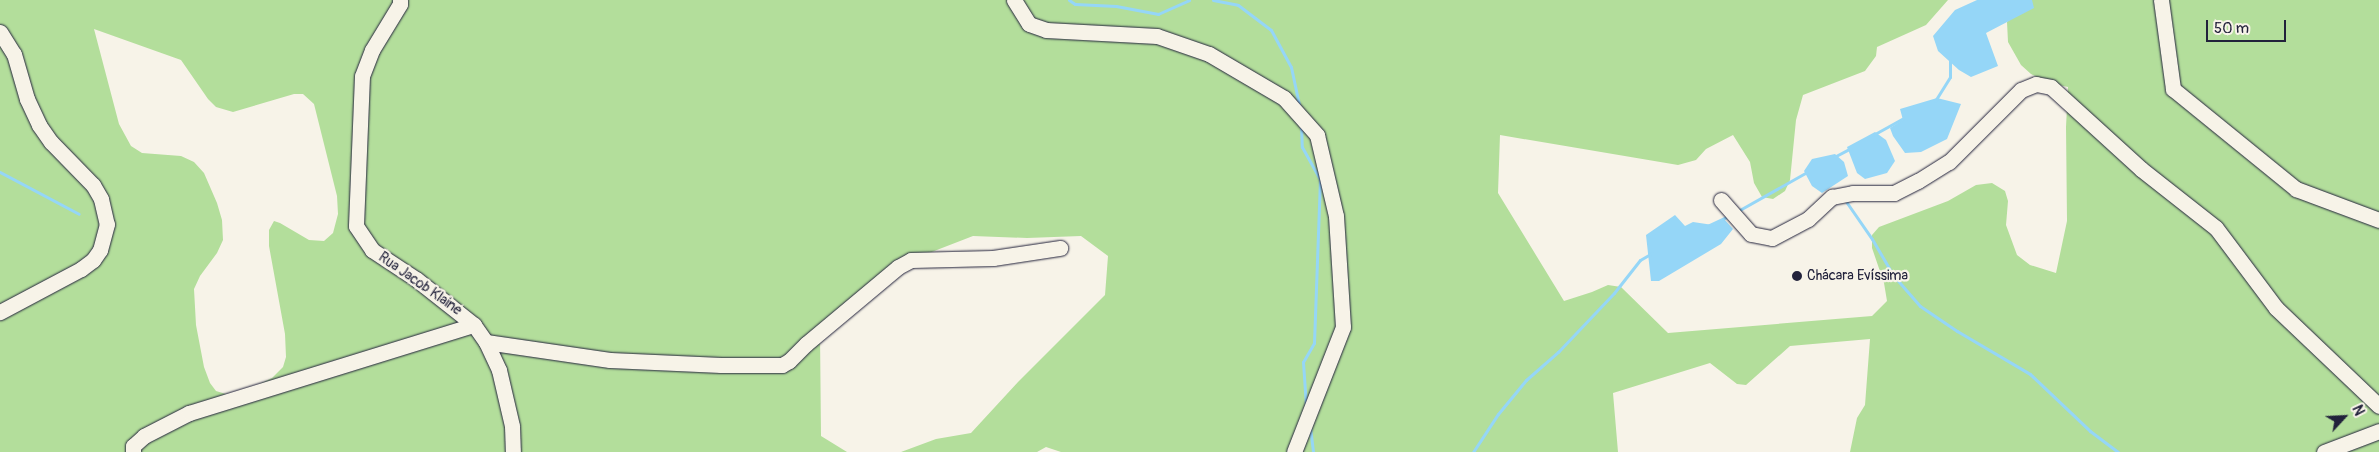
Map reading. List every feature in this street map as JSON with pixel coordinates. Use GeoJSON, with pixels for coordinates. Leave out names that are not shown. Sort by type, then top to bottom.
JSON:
{"type":"FeatureCollection","features":[{"type":"Feature","properties":{"kind":"street","name":"Rua Jacob Klaine"},"geometry":{"type":"LineString","coordinates":[[400,0],[400,4],[372,50],[362,76],[356,226],[372,250],[416,280],[474,325],[486,342],[499,370],[512,426],[513,452]]}},
{"type":"Feature","properties":{"kind":"street"},"geometry":{"type":"LineString","coordinates":[[1014,0],[1029,24],[1046,30],[1157,36],[1209,54],[1284,98],[1317,135],[1336,216],[1343,327],[1294,452]]}},
{"type":"Feature","properties":{"kind":"street"},"geometry":{"type":"LineString","coordinates":[[2161,0],[2174,88],[2296,189],[2379,220]]}},
{"type":"Feature","properties":{"kind":"street"},"geometry":{"type":"LineString","coordinates":[[0,32],[14,54],[27,99],[39,125],[51,142],[92,185],[101,199],[107,224],[100,250],[93,260],[81,269],[0,312]]}},
{"type":"Feature","properties":{"kind":"street"},"geometry":{"type":"LineString","coordinates":[[1721,200],[1751,234],[1772,238],[1808,219],[1832,197],[1853,193],[1894,192],[1918,182],[1949,162],[2021,90],[2036,84],[2051,87],[2141,169],[2216,228],[2276,308],[2379,406]]}},
{"type":"Feature","properties":{"kind":"street"},"geometry":{"type":"LineString","coordinates":[[486,342],[610,360],[721,365],[782,364],[789,361],[806,344],[898,267],[911,260],[993,258],[1060,248]]}},
{"type":"Feature","properties":{"kind":"street"},"geometry":{"type":"LineString","coordinates":[[132,452],[133,446],[144,436],[189,413],[474,325]]}},
{"type":"Feature","properties":{"kind":"street"},"geometry":{"type":"LineString","coordinates":[[2324,452],[2379,431]]}},
{"type":"Feature","properties":{"kind":"green space"},"geometry":{"type":"Polygon","coordinates":[[[0,0],[1948,0],[1926,25],[1877,47],[1876,56],[1865,71],[1803,95],[1796,120],[1790,180],[1785,191],[1773,199],[1762,197],[1754,183],[1750,162],[1733,135],[1706,149],[1696,160],[1678,165],[1500,135],[1498,193],[1564,301],[1608,285],[1621,287],[1668,333],[1872,316],[1887,301],[1884,283],[1872,248],[1872,235],[1879,227],[1948,201],[1976,185],[1992,183],[2005,191],[2008,201],[2006,225],[2017,255],[2030,265],[2056,273],[2067,221],[2066,127],[2068,87],[2049,83],[2031,74],[2021,65],[2008,42],[2007,22],[2026,0],[2379,0],[2379,452],[1850,452],[1857,418],[1865,405],[1870,339],[1790,346],[1746,385],[1737,384],[1710,363],[1613,393],[1618,452],[1061,452],[1046,447],[1037,452],[901,452],[936,439],[971,433],[1018,382],[1105,295],[1108,256],[1081,236],[1027,238],[973,236],[911,260],[820,333],[821,436],[847,452],[0,452],[0,0]],[[94,29],[119,124],[131,146],[142,153],[181,156],[194,162],[204,173],[217,203],[222,220],[223,240],[194,289],[196,325],[204,367],[210,383],[216,391],[226,394],[242,392],[272,378],[283,367],[286,357],[285,334],[269,246],[269,230],[274,221],[309,240],[324,241],[333,233],[338,214],[337,196],[314,104],[303,94],[294,94],[233,112],[216,107],[208,99],[181,60],[94,29]]]}},
{"type":"Feature","properties":{"kind":"water"},"geometry":{"type":"Polygon","coordinates":[[[1977,0],[2032,0],[2034,8],[1986,33],[1998,66],[1971,77],[1959,70],[1938,51],[1933,36],[1955,10],[1977,0]]]}},
{"type":"Feature","properties":{"kind":"water"},"geometry":{"type":"Polygon","coordinates":[[[1937,98],[1961,104],[1947,139],[1921,152],[1905,153],[1893,136],[1890,128],[1903,120],[1900,109],[1937,98]]]}},
{"type":"Feature","properties":{"kind":"water"},"geometry":{"type":"Polygon","coordinates":[[[1875,132],[1886,140],[1895,161],[1887,173],[1865,179],[1857,173],[1847,147],[1875,132]]]}},
{"type":"Feature","properties":{"kind":"water"},"geometry":{"type":"Polygon","coordinates":[[[1835,154],[1844,162],[1848,176],[1822,193],[1812,186],[1804,171],[1812,159],[1835,154]]]}},
{"type":"Feature","properties":{"kind":"water"},"geometry":{"type":"Polygon","coordinates":[[[1675,215],[1685,226],[1693,222],[1713,225],[1724,219],[1733,229],[1721,244],[1659,281],[1651,281],[1646,235],[1675,215]]]}},
{"type":"Feature","properties":{"kind":"waterway"},"geometry":{"type":"LineString","coordinates":[[1069,0],[1075,4],[1116,6],[1158,14],[1189,0]]}},
{"type":"Feature","properties":{"kind":"waterway"},"geometry":{"type":"LineString","coordinates":[[1213,0],[1238,5],[1271,30],[1291,67],[1299,106]]}},
{"type":"Feature","properties":{"kind":"waterway"},"geometry":{"type":"LineString","coordinates":[[1935,101],[1950,77],[1950,60]]}},
{"type":"Feature","properties":{"kind":"waterway"},"geometry":{"type":"LineString","coordinates":[[1873,135],[1905,117]]}},
{"type":"Feature","properties":{"kind":"waterway"},"geometry":{"type":"LineString","coordinates":[[1301,124],[1302,147],[1320,179],[1314,343],[1303,362],[1306,406]]}},
{"type":"Feature","properties":{"kind":"waterway"},"geometry":{"type":"LineString","coordinates":[[1834,157],[1851,148]]}},
{"type":"Feature","properties":{"kind":"waterway"},"geometry":{"type":"LineString","coordinates":[[0,172],[79,214]]}},
{"type":"Feature","properties":{"kind":"waterway"},"geometry":{"type":"LineString","coordinates":[[1736,212],[1807,172]]}},
{"type":"Feature","properties":{"kind":"waterway"},"geometry":{"type":"LineString","coordinates":[[1845,200],[1872,239],[1893,275],[1920,306],[1957,331],[2030,374],[2090,431],[2118,452]]}},
{"type":"Feature","properties":{"kind":"waterway"},"geometry":{"type":"LineString","coordinates":[[1707,226],[1728,216]]}},
{"type":"Feature","properties":{"kind":"waterway"},"geometry":{"type":"LineString","coordinates":[[1473,452],[1498,414],[1526,380],[1558,352],[1614,293],[1640,260],[1652,253]]}},
{"type":"Feature","properties":{"kind":"waterway"},"geometry":{"type":"LineString","coordinates":[[1310,427],[1313,452]]}},
{"type":"Feature","properties":{"kind":"place","name":"Chácara Evíssima"},"geometry":{"type":"Point","coordinates":[1797,276]}}]}
